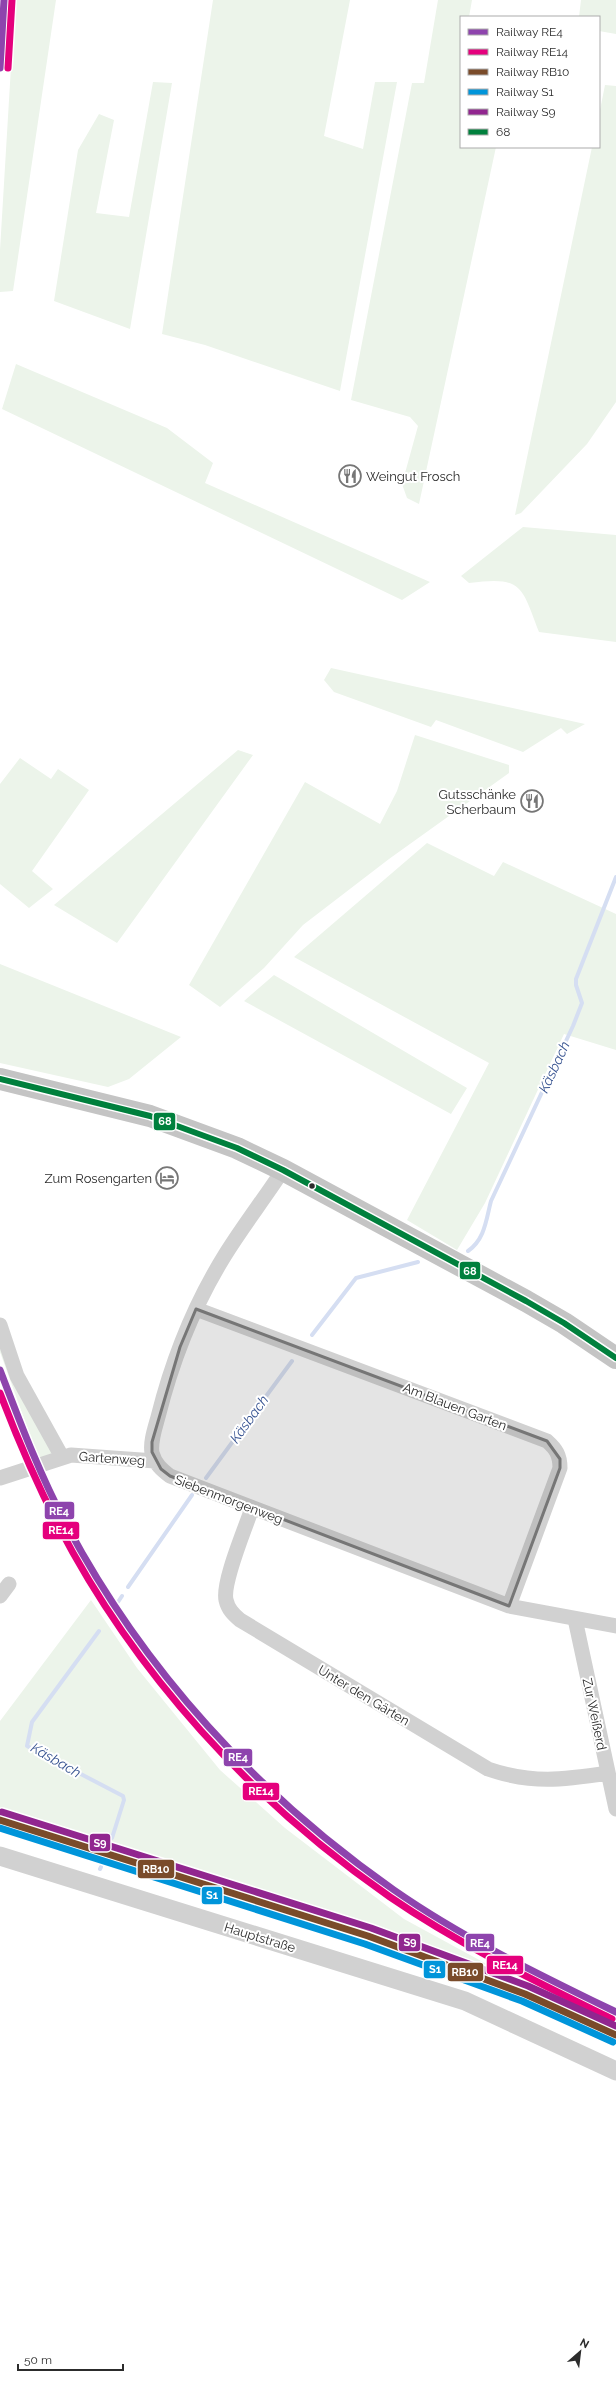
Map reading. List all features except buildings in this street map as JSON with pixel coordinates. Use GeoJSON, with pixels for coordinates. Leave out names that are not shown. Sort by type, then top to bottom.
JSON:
{"type":"FeatureCollection","features":[{"type":"Feature","properties":{"kind":"main road"},"geometry":{"type":"LineString","coordinates":[[0,1079],[150,1116],[216,1139],[283,1170],[526,1301],[564,1323],[616,1358]]}},
{"type":"Feature","properties":{"kind":"street"},"geometry":{"type":"LineString","coordinates":[[155,1461],[152,1452],[152,1442],[163,1396],[180,1347],[196,1309],[224,1256],[283,1170]]}},
{"type":"Feature","properties":{"kind":"street","name":"Am Blauen Garten"},"geometry":{"type":"LineString","coordinates":[[196,1309],[547,1441],[556,1449],[560,1459],[560,1468],[509,1606]]}},
{"type":"Feature","properties":{"kind":"street"},"geometry":{"type":"LineString","coordinates":[[0,1325],[17,1376],[62,1457]]}},
{"type":"Feature","properties":{"kind":"street","name":"Gartenweg"},"geometry":{"type":"LineString","coordinates":[[0,1478],[62,1457],[85,1455],[155,1461]]}},
{"type":"Feature","properties":{"kind":"street","name":"Siebenmorgenweg"},"geometry":{"type":"LineString","coordinates":[[155,1461],[161,1469],[170,1476],[509,1606],[616,1626]]}},
{"type":"Feature","properties":{"kind":"street","name":"Unter den Gärten"},"geometry":{"type":"LineString","coordinates":[[252,1508],[226,1584],[226,1599],[229,1610],[240,1620],[488,1768],[513,1776],[546,1781],[608,1773]]}},
{"type":"Feature","properties":{"kind":"street","name":"Zur Weißerd"},"geometry":{"type":"LineString","coordinates":[[575,1619],[616,1809]]}},
{"type":"Feature","properties":{"kind":"street","name":"Hauptstraße"},"geometry":{"type":"LineString","coordinates":[[0,1856],[464,2001],[616,2071]]}},
{"type":"Feature","properties":{"kind":"highlighted area"},"geometry":{"type":"Polygon","coordinates":[[[196,1309],[547,1441],[560,1459],[560,1468],[509,1606],[170,1476],[161,1469],[152,1452],[152,1442],[180,1347],[196,1309]]]}},
{"type":"Feature","properties":{"kind":"shaded area"},"geometry":{"type":"Polygon","coordinates":[[[15,0],[56,0],[13,291],[0,292],[0,250],[15,0]]]}},
{"type":"Feature","properties":{"kind":"shaded area"},"geometry":{"type":"Polygon","coordinates":[[[213,0],[350,0],[324,136],[363,149],[375,82],[397,82],[340,391],[205,345],[162,334],[213,0]]]}},
{"type":"Feature","properties":{"kind":"shaded area"},"geometry":{"type":"Polygon","coordinates":[[[438,0],[472,0],[469,16],[460,16],[460,148],[496,148],[419,504],[407,498],[402,484],[418,426],[410,417],[351,400],[412,83],[424,83],[438,0]]]}},
{"type":"Feature","properties":{"kind":"shaded area"},"geometry":{"type":"Polygon","coordinates":[[[581,0],[616,0],[616,34],[600,31],[600,16],[579,16],[581,0]]]}},
{"type":"Feature","properties":{"kind":"shaded area"},"geometry":{"type":"Polygon","coordinates":[[[153,82],[172,83],[130,329],[54,301],[78,150],[99,114],[114,120],[96,213],[129,217],[153,82]]]}},
{"type":"Feature","properties":{"kind":"shaded area"},"geometry":{"type":"Polygon","coordinates":[[[605,85],[616,86],[616,402],[587,444],[521,513],[515,515],[592,148],[600,148],[600,110],[605,85]]]}},
{"type":"Feature","properties":{"kind":"shaded area"},"geometry":{"type":"Polygon","coordinates":[[[16,364],[167,428],[213,463],[205,483],[430,582],[402,600],[2,409],[16,364]]]}},
{"type":"Feature","properties":{"kind":"shaded area"},"geometry":{"type":"Polygon","coordinates":[[[523,527],[616,535],[616,642],[539,632],[528,604],[518,588],[510,583],[500,581],[469,583],[461,576],[523,527]]]}},
{"type":"Feature","properties":{"kind":"shaded area"},"geometry":{"type":"Polygon","coordinates":[[[331,668],[585,724],[567,734],[561,728],[523,752],[436,720],[431,727],[334,692],[324,680],[331,668]]]}},
{"type":"Feature","properties":{"kind":"shaded area"},"geometry":{"type":"Polygon","coordinates":[[[415,735],[509,765],[509,773],[389,859],[303,925],[264,968],[220,1007],[189,985],[305,782],[380,824],[397,791],[415,735]]]}},
{"type":"Feature","properties":{"kind":"shaded area"},"geometry":{"type":"Polygon","coordinates":[[[238,750],[253,755],[117,943],[54,905],[238,750]]]}},
{"type":"Feature","properties":{"kind":"shaded area"},"geometry":{"type":"Polygon","coordinates":[[[20,758],[51,779],[58,769],[89,790],[32,871],[53,889],[29,908],[0,884],[0,784],[20,758]]]}},
{"type":"Feature","properties":{"kind":"shaded area"},"geometry":{"type":"Polygon","coordinates":[[[427,843],[494,876],[503,862],[616,914],[616,1050],[564,1034],[485,1203],[457,1250],[407,1220],[489,1063],[294,957],[427,843]]]}},
{"type":"Feature","properties":{"kind":"shaded area"},"geometry":{"type":"Polygon","coordinates":[[[0,964],[181,1037],[129,1079],[108,1087],[0,1063],[0,964]]]}},
{"type":"Feature","properties":{"kind":"shaded area"},"geometry":{"type":"Polygon","coordinates":[[[274,975],[467,1088],[451,1114],[244,1001],[274,975]]]}},
{"type":"Feature","properties":{"kind":"shaded area"},"geometry":{"type":"Polygon","coordinates":[[[0,1343],[53,1449],[51,1454],[39,1460],[0,1352],[0,1343]]]}},
{"type":"Feature","properties":{"kind":"shaded area"},"geometry":{"type":"Polygon","coordinates":[[[91,1600],[137,1668],[220,1770],[285,1828],[404,1919],[551,1999],[421,1946],[0,1814],[0,1721],[91,1600]]]}},
{"type":"Feature","properties":{"kind":"waterway","name":"Käsbach"},"geometry":{"type":"LineString","coordinates":[[468,1251],[478,1241],[484,1229],[491,1201],[573,1026],[582,1003],[576,985],[576,979],[616,877]]}},
{"type":"Feature","properties":{"kind":"waterway","name":"Käsbach"},"geometry":{"type":"LineString","coordinates":[[312,1335],[356,1278],[418,1262]]}},
{"type":"Feature","properties":{"kind":"waterway","name":"Käsbach"},"geometry":{"type":"LineString","coordinates":[[206,1478],[292,1361]]}},
{"type":"Feature","properties":{"kind":"waterway","name":"Käsbach"},"geometry":{"type":"LineString","coordinates":[[128,1587],[192,1495]]}},
{"type":"Feature","properties":{"kind":"waterway","name":"Käsbach"},"geometry":{"type":"LineString","coordinates":[[118,1602],[122,1596]]}},
{"type":"Feature","properties":{"kind":"waterway","name":"Käsbach"},"geometry":{"type":"LineString","coordinates":[[99,1631],[32,1722],[27,1746],[123,1796],[124,1800],[112,1838]]}},
{"type":"Feature","properties":{"kind":"rail line","name":"RE4"},"geometry":{"type":"LineString","coordinates":[[0,68],[4,0]]}},
{"type":"Feature","properties":{"kind":"rail line","name":"RE14"},"geometry":{"type":"LineString","coordinates":[[8,68],[12,0]]}},
{"type":"Feature","properties":{"kind":"rail line","name":"RE4"},"geometry":{"type":"LineString","coordinates":[[0,1370],[30,1447],[47,1485],[65,1522],[96,1576],[130,1629],[168,1678],[208,1726],[251,1771],[296,1813],[344,1853],[420,1908],[502,1955],[616,2012]]}},
{"type":"Feature","properties":{"kind":"rail line","name":"RE14"},"geometry":{"type":"LineString","coordinates":[[0,1393],[42,1493],[89,1580],[123,1633],[161,1683],[202,1731],[245,1777],[291,1820],[340,1860],[417,1915],[471,1947],[527,1977],[612,2019]]}},
{"type":"Feature","properties":{"kind":"rail line","name":"S9"},"geometry":{"type":"LineString","coordinates":[[2,1812],[371,1928],[528,1986],[616,2026]]}},
{"type":"Feature","properties":{"kind":"rail line","name":"RB10"},"geometry":{"type":"LineString","coordinates":[[0,1820],[368,1936],[525,1994],[616,2035]]}},
{"type":"Feature","properties":{"kind":"rail line","name":"S1"},"geometry":{"type":"LineString","coordinates":[[0,1828],[365,1944],[522,2001],[613,2042]]}},
{"type":"Feature","properties":{"kind":"transit line","name":"68"},"geometry":{"type":"LineString","coordinates":[[0,1079],[150,1116],[237,1148],[283,1170],[526,1301],[564,1323],[616,1358]]}},
{"type":"Feature","properties":{"kind":"place","name":"Weingut Frosch"},"geometry":{"type":"Point","coordinates":[350,476]}},
{"type":"Feature","properties":{"kind":"place","name":"Gutsschänke Scherbaum"},"geometry":{"type":"Point","coordinates":[532,801]}},
{"type":"Feature","properties":{"kind":"place","name":"Zum Rosengarten"},"geometry":{"type":"Point","coordinates":[167,1178]}}]}
